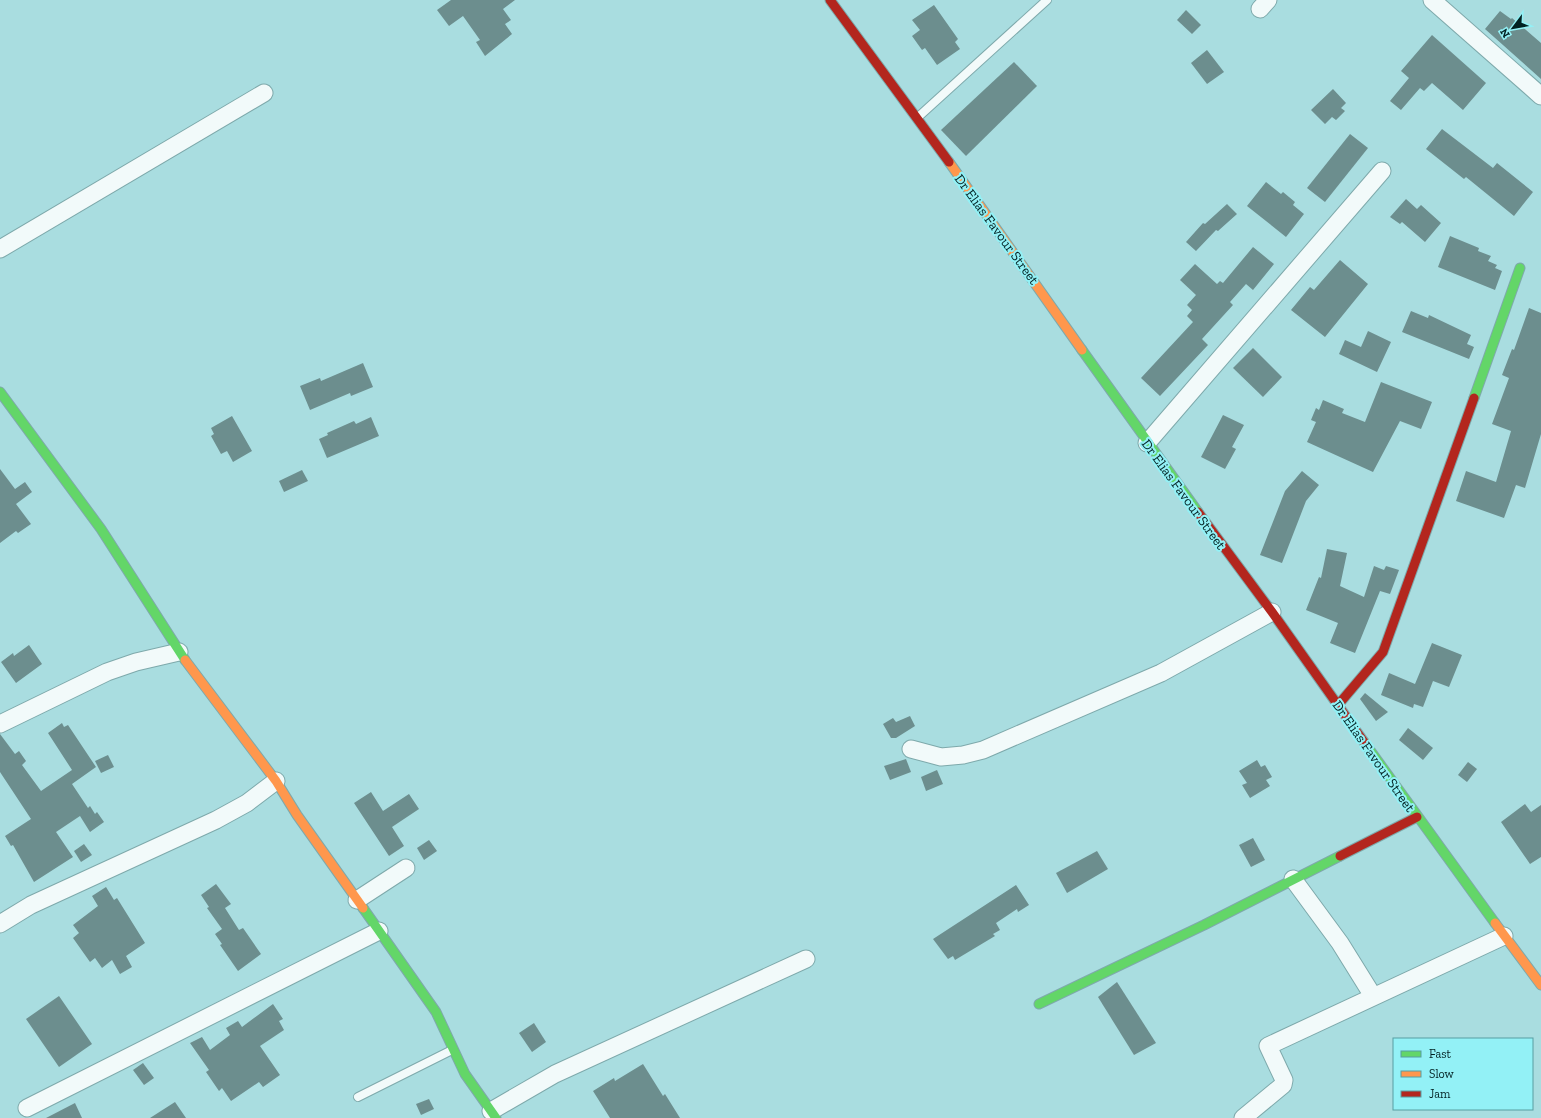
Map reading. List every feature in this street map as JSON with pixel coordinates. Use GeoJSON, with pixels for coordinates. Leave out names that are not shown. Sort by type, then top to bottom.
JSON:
{"type":"FeatureCollection","features":[{"type":"Feature","properties":{"kind":"street","name":"Dr Elias Favour Street"},"geometry":{"type":"LineString","coordinates":[[830,0],[1016,253],[1147,443],[1272,612],[1417,817],[1541,985]]}},
{"type":"Feature","properties":{"kind":"street"},"geometry":{"type":"LineString","coordinates":[[1432,0],[1541,96]]}},
{"type":"Feature","properties":{"kind":"street"},"geometry":{"type":"LineString","coordinates":[[0,250],[264,93]]}},
{"type":"Feature","properties":{"kind":"street"},"geometry":{"type":"LineString","coordinates":[[1147,443],[1382,171]]}},
{"type":"Feature","properties":{"kind":"street"},"geometry":{"type":"LineString","coordinates":[[1338,704],[1383,652],[1520,268]]}},
{"type":"Feature","properties":{"kind":"street"},"geometry":{"type":"LineString","coordinates":[[0,392],[5,411],[101,529],[179,652],[276,781],[297,816],[436,1012],[453,1050],[466,1074],[494,1114],[555,1074],[806,959]]}},
{"type":"Feature","properties":{"kind":"street"},"geometry":{"type":"LineString","coordinates":[[912,749],[941,756],[963,755],[983,750],[1161,674],[1272,612]]}},
{"type":"Feature","properties":{"kind":"street"},"geometry":{"type":"LineString","coordinates":[[0,724],[107,672],[136,662],[179,652]]}},
{"type":"Feature","properties":{"kind":"street"},"geometry":{"type":"LineString","coordinates":[[0,924],[31,905],[216,820],[247,803],[276,781]]}},
{"type":"Feature","properties":{"kind":"street"},"geometry":{"type":"LineString","coordinates":[[1040,1004],[1204,925],[1417,817]]}},
{"type":"Feature","properties":{"kind":"street"},"geometry":{"type":"LineString","coordinates":[[357,900],[406,868]]}},
{"type":"Feature","properties":{"kind":"street"},"geometry":{"type":"LineString","coordinates":[[1293,879],[1340,943],[1374,996]]}},
{"type":"Feature","properties":{"kind":"street"},"geometry":{"type":"LineString","coordinates":[[27,1108],[379,931]]}},
{"type":"Feature","properties":{"kind":"street"},"geometry":{"type":"LineString","coordinates":[[1243,1118],[1283,1086],[1284,1080],[1268,1046],[1504,936]]}},
{"type":"Feature","properties":{"kind":"lane"},"geometry":{"type":"LineString","coordinates":[[917,118],[1047,0]]}},
{"type":"Feature","properties":{"kind":"lane"},"geometry":{"type":"LineString","coordinates":[[358,1097],[453,1050]]}},
{"type":"Feature","properties":{"kind":"building"},"geometry":{"type":"Polygon","coordinates":[[[451,0],[515,0],[503,9],[511,20],[505,24],[512,34],[485,56],[476,42],[480,40],[463,16],[449,26],[437,10],[451,0]]]}},
{"type":"Feature","properties":{"kind":"building"},"geometry":{"type":"Polygon","coordinates":[[[934,5],[958,39],[955,42],[960,49],[937,65],[925,48],[922,50],[912,36],[920,30],[912,20],[934,5]]]}},
{"type":"Feature","properties":{"kind":"building"},"geometry":{"type":"Polygon","coordinates":[[[1186,10],[1201,25],[1192,34],[1177,20],[1186,10]]]}},
{"type":"Feature","properties":{"kind":"building"},"geometry":{"type":"Polygon","coordinates":[[[1500,11],[1511,19],[1512,18],[1541,43],[1541,79],[1485,29],[1500,11]]]}},
{"type":"Feature","properties":{"kind":"building"},"geometry":{"type":"Polygon","coordinates":[[[1432,35],[1486,83],[1463,110],[1432,83],[1424,91],[1420,88],[1401,110],[1390,101],[1409,78],[1401,71],[1432,35]]]}},
{"type":"Feature","properties":{"kind":"building"},"geometry":{"type":"Polygon","coordinates":[[[1207,50],[1224,72],[1207,84],[1191,63],[1207,50]]]}},
{"type":"Feature","properties":{"kind":"building"},"geometry":{"type":"Polygon","coordinates":[[[1014,62],[1037,86],[966,156],[941,130],[1014,62]]]}},
{"type":"Feature","properties":{"kind":"building"},"geometry":{"type":"Polygon","coordinates":[[[1333,89],[1346,103],[1341,108],[1345,111],[1336,120],[1332,117],[1325,124],[1311,110],[1333,89]]]}},
{"type":"Feature","properties":{"kind":"building"},"geometry":{"type":"Polygon","coordinates":[[[1442,129],[1493,168],[1497,163],[1533,192],[1514,216],[1466,177],[1464,179],[1426,149],[1442,129]]]}},
{"type":"Feature","properties":{"kind":"building"},"geometry":{"type":"Polygon","coordinates":[[[1350,134],[1368,148],[1325,202],[1307,188],[1350,134]]]}},
{"type":"Feature","properties":{"kind":"building"},"geometry":{"type":"Polygon","coordinates":[[[1266,182],[1281,194],[1283,192],[1295,202],[1293,205],[1304,214],[1286,237],[1247,206],[1266,182]]]}},
{"type":"Feature","properties":{"kind":"building"},"geometry":{"type":"Polygon","coordinates":[[[1406,199],[1417,209],[1421,205],[1441,223],[1425,242],[1402,222],[1400,224],[1390,217],[1406,199]]]}},
{"type":"Feature","properties":{"kind":"building"},"geometry":{"type":"Polygon","coordinates":[[[1227,204],[1237,214],[1218,231],[1216,230],[1196,251],[1186,242],[1203,223],[1205,224],[1227,204]]]}},
{"type":"Feature","properties":{"kind":"building"},"geometry":{"type":"Polygon","coordinates":[[[1450,236],[1479,248],[1478,251],[1491,256],[1488,261],[1497,265],[1495,268],[1502,271],[1495,290],[1438,267],[1450,236]]]}},
{"type":"Feature","properties":{"kind":"building"},"geometry":{"type":"Polygon","coordinates":[[[1253,247],[1274,264],[1253,290],[1246,284],[1230,302],[1233,305],[1202,339],[1208,345],[1160,396],[1141,378],[1193,322],[1187,316],[1192,310],[1187,305],[1196,295],[1180,280],[1195,264],[1217,284],[1220,281],[1223,283],[1253,247]]]}},
{"type":"Feature","properties":{"kind":"building"},"geometry":{"type":"Polygon","coordinates":[[[1340,260],[1368,284],[1325,337],[1291,310],[1310,287],[1314,290],[1340,260]]]}},
{"type":"Feature","properties":{"kind":"building"},"geometry":{"type":"Polygon","coordinates":[[[1529,308],[1541,313],[1541,434],[1525,488],[1516,485],[1504,518],[1456,501],[1466,471],[1496,482],[1511,431],[1492,424],[1509,378],[1502,375],[1512,349],[1514,350],[1529,308]]]}},
{"type":"Feature","properties":{"kind":"building"},"geometry":{"type":"Polygon","coordinates":[[[1411,311],[1428,318],[1429,315],[1471,335],[1467,344],[1474,347],[1469,359],[1402,332],[1411,311]]]}},
{"type":"Feature","properties":{"kind":"building"},"geometry":{"type":"Polygon","coordinates":[[[1368,331],[1391,342],[1377,372],[1339,354],[1345,340],[1361,347],[1368,331]]]}},
{"type":"Feature","properties":{"kind":"building"},"geometry":{"type":"Polygon","coordinates":[[[1253,348],[1282,377],[1263,397],[1233,368],[1253,348]]]}},
{"type":"Feature","properties":{"kind":"building"},"geometry":{"type":"Polygon","coordinates":[[[363,363],[373,387],[351,396],[350,393],[310,410],[300,386],[320,378],[321,381],[363,363]]]}},
{"type":"Feature","properties":{"kind":"building"},"geometry":{"type":"Polygon","coordinates":[[[1381,382],[1432,402],[1421,429],[1400,421],[1373,472],[1307,442],[1316,422],[1311,420],[1316,408],[1319,410],[1323,400],[1344,409],[1342,413],[1365,422],[1381,382]]]}},
{"type":"Feature","properties":{"kind":"building"},"geometry":{"type":"Polygon","coordinates":[[[1223,415],[1244,425],[1232,447],[1236,449],[1225,469],[1201,457],[1223,415]]]}},
{"type":"Feature","properties":{"kind":"building"},"geometry":{"type":"Polygon","coordinates":[[[232,416],[252,451],[233,462],[227,451],[221,454],[211,436],[214,434],[211,428],[232,416]]]}},
{"type":"Feature","properties":{"kind":"building"},"geometry":{"type":"Polygon","coordinates":[[[371,417],[379,436],[327,458],[319,439],[328,435],[327,433],[354,421],[356,424],[371,417]]]}},
{"type":"Feature","properties":{"kind":"building"},"geometry":{"type":"Polygon","coordinates":[[[0,469],[15,489],[25,482],[32,492],[16,504],[31,524],[18,533],[16,531],[0,543],[0,469]]]}},
{"type":"Feature","properties":{"kind":"building"},"geometry":{"type":"Polygon","coordinates":[[[302,470],[308,481],[284,492],[279,481],[302,470]]]}},
{"type":"Feature","properties":{"kind":"building"},"geometry":{"type":"Polygon","coordinates":[[[1302,471],[1319,485],[1306,501],[1282,563],[1260,555],[1285,491],[1302,471]]]}},
{"type":"Feature","properties":{"kind":"building"},"geometry":{"type":"Polygon","coordinates":[[[1327,549],[1347,553],[1340,586],[1364,597],[1374,566],[1384,570],[1386,566],[1399,570],[1390,594],[1380,591],[1355,653],[1330,643],[1338,623],[1306,610],[1319,577],[1321,578],[1327,549]]]}},
{"type":"Feature","properties":{"kind":"building"},"geometry":{"type":"Polygon","coordinates":[[[1432,643],[1462,655],[1449,687],[1433,681],[1423,707],[1414,704],[1413,708],[1381,695],[1389,673],[1415,684],[1432,643]]]}},
{"type":"Feature","properties":{"kind":"building"},"geometry":{"type":"Polygon","coordinates":[[[29,645],[42,664],[16,683],[1,662],[13,653],[14,656],[29,645]]]}},
{"type":"Feature","properties":{"kind":"building"},"geometry":{"type":"Polygon","coordinates":[[[1365,693],[1388,712],[1376,721],[1360,699],[1365,693]]]}},
{"type":"Feature","properties":{"kind":"building"},"geometry":{"type":"Polygon","coordinates":[[[910,716],[915,726],[896,738],[891,738],[883,724],[893,718],[896,722],[910,716]]]}},
{"type":"Feature","properties":{"kind":"building"},"geometry":{"type":"Polygon","coordinates":[[[62,723],[64,727],[68,725],[96,767],[72,784],[88,808],[90,806],[95,814],[97,812],[104,822],[90,832],[80,816],[56,832],[73,857],[34,882],[13,845],[11,846],[5,836],[31,819],[0,772],[0,734],[15,754],[19,751],[26,761],[22,765],[41,791],[72,770],[48,733],[62,723]]]}},
{"type":"Feature","properties":{"kind":"building"},"geometry":{"type":"Polygon","coordinates":[[[1408,728],[1433,748],[1423,760],[1399,740],[1408,728]]]}},
{"type":"Feature","properties":{"kind":"building"},"geometry":{"type":"Polygon","coordinates":[[[108,755],[114,767],[101,773],[95,761],[108,755]]]}},
{"type":"Feature","properties":{"kind":"building"},"geometry":{"type":"Polygon","coordinates":[[[906,759],[911,772],[890,780],[884,766],[906,759]]]}},
{"type":"Feature","properties":{"kind":"building"},"geometry":{"type":"Polygon","coordinates":[[[1257,760],[1261,767],[1265,765],[1272,777],[1266,780],[1270,786],[1250,798],[1242,785],[1247,783],[1239,771],[1257,760]]]}},
{"type":"Feature","properties":{"kind":"building"},"geometry":{"type":"Polygon","coordinates":[[[1468,762],[1477,769],[1467,782],[1458,775],[1468,762]]]}},
{"type":"Feature","properties":{"kind":"building"},"geometry":{"type":"Polygon","coordinates":[[[937,770],[943,784],[926,791],[921,777],[937,770]]]}},
{"type":"Feature","properties":{"kind":"building"},"geometry":{"type":"Polygon","coordinates":[[[371,792],[383,811],[409,794],[419,809],[392,827],[404,846],[389,856],[354,803],[371,792]]]}},
{"type":"Feature","properties":{"kind":"building"},"geometry":{"type":"Polygon","coordinates":[[[1525,804],[1531,812],[1541,805],[1541,857],[1530,864],[1501,822],[1525,804]]]}},
{"type":"Feature","properties":{"kind":"building"},"geometry":{"type":"Polygon","coordinates":[[[1253,838],[1265,860],[1251,867],[1239,845],[1253,838]]]}},
{"type":"Feature","properties":{"kind":"building"},"geometry":{"type":"Polygon","coordinates":[[[429,840],[437,851],[424,860],[417,848],[429,840]]]}},
{"type":"Feature","properties":{"kind":"building"},"geometry":{"type":"Polygon","coordinates":[[[84,844],[92,855],[81,862],[74,851],[84,844]]]}},
{"type":"Feature","properties":{"kind":"building"},"geometry":{"type":"Polygon","coordinates":[[[1097,851],[1108,869],[1067,893],[1056,873],[1097,851]]]}},
{"type":"Feature","properties":{"kind":"building"},"geometry":{"type":"Polygon","coordinates":[[[216,884],[231,904],[225,908],[239,930],[243,928],[261,954],[238,971],[220,945],[222,944],[215,934],[222,929],[207,908],[209,907],[201,895],[216,884]]]}},
{"type":"Feature","properties":{"kind":"building"},"geometry":{"type":"Polygon","coordinates":[[[1016,885],[1029,905],[1018,912],[1017,909],[996,923],[1000,930],[993,934],[995,936],[955,960],[953,956],[948,959],[933,939],[1016,885]]]}},
{"type":"Feature","properties":{"kind":"building"},"geometry":{"type":"Polygon","coordinates":[[[106,887],[114,900],[117,898],[145,943],[126,956],[132,967],[120,974],[112,960],[102,968],[95,958],[90,962],[73,938],[79,933],[73,925],[98,906],[92,896],[106,887]]]}},
{"type":"Feature","properties":{"kind":"building"},"geometry":{"type":"Polygon","coordinates":[[[1117,982],[1156,1043],[1134,1055],[1098,997],[1117,982]]]}},
{"type":"Feature","properties":{"kind":"building"},"geometry":{"type":"Polygon","coordinates":[[[59,996],[92,1044],[59,1067],[26,1019],[59,996]]]}},
{"type":"Feature","properties":{"kind":"building"},"geometry":{"type":"Polygon","coordinates":[[[273,1004],[283,1019],[279,1021],[284,1030],[260,1046],[280,1075],[263,1087],[259,1082],[231,1101],[222,1088],[219,1091],[206,1072],[209,1070],[190,1043],[202,1037],[210,1050],[230,1035],[226,1028],[238,1021],[242,1027],[273,1004]]]}},
{"type":"Feature","properties":{"kind":"building"},"geometry":{"type":"Polygon","coordinates":[[[534,1023],[546,1042],[532,1052],[519,1033],[534,1023]]]}},
{"type":"Feature","properties":{"kind":"building"},"geometry":{"type":"Polygon","coordinates":[[[143,1063],[154,1078],[144,1085],[133,1070],[143,1063]]]}},
{"type":"Feature","properties":{"kind":"building"},"geometry":{"type":"Polygon","coordinates":[[[643,1064],[663,1096],[665,1094],[680,1118],[610,1118],[593,1091],[614,1078],[615,1081],[643,1064]]]}},
{"type":"Feature","properties":{"kind":"building"},"geometry":{"type":"Polygon","coordinates":[[[429,1099],[434,1109],[421,1115],[416,1104],[429,1099]]]}},
{"type":"Feature","properties":{"kind":"building"},"geometry":{"type":"Polygon","coordinates":[[[175,1102],[186,1118],[150,1118],[175,1102]]]}},
{"type":"Feature","properties":{"kind":"building"},"geometry":{"type":"Polygon","coordinates":[[[75,1103],[82,1118],[46,1118],[75,1103]]]}},
{"type":"Feature","properties":{"kind":"traffic: fast"},"geometry":{"type":"LineString","coordinates":[[1474,398],[1520,268]]}},
{"type":"Feature","properties":{"kind":"traffic: fast"},"geometry":{"type":"LineString","coordinates":[[1082,350],[1198,512]]}},
{"type":"Feature","properties":{"kind":"traffic: fast"},"geometry":{"type":"LineString","coordinates":[[0,392],[101,529],[185,660]]}},
{"type":"Feature","properties":{"kind":"traffic: fast"},"geometry":{"type":"LineString","coordinates":[[1364,742],[1495,923]]}},
{"type":"Feature","properties":{"kind":"traffic: fast"},"geometry":{"type":"LineString","coordinates":[[1039,1004],[1204,925],[1340,856]]}},
{"type":"Feature","properties":{"kind":"traffic: fast"},"geometry":{"type":"LineString","coordinates":[[363,908],[436,1012],[465,1074],[496,1118]]}},
{"type":"Feature","properties":{"kind":"traffic: slow"},"geometry":{"type":"LineString","coordinates":[[949,162],[1082,350]]}},
{"type":"Feature","properties":{"kind":"traffic: slow"},"geometry":{"type":"LineString","coordinates":[[185,660],[276,781],[297,815],[363,908]]}},
{"type":"Feature","properties":{"kind":"traffic: slow"},"geometry":{"type":"LineString","coordinates":[[1495,923],[1541,985]]}},
{"type":"Feature","properties":{"kind":"traffic: jam"},"geometry":{"type":"LineString","coordinates":[[830,0],[949,162]]}},
{"type":"Feature","properties":{"kind":"traffic: jam"},"geometry":{"type":"LineString","coordinates":[[1338,705],[1383,652],[1474,398]]}},
{"type":"Feature","properties":{"kind":"traffic: jam"},"geometry":{"type":"LineString","coordinates":[[1198,512],[1272,612],[1364,742]]}},
{"type":"Feature","properties":{"kind":"traffic: jam"},"geometry":{"type":"LineString","coordinates":[[1340,856],[1417,817]]}}]}
